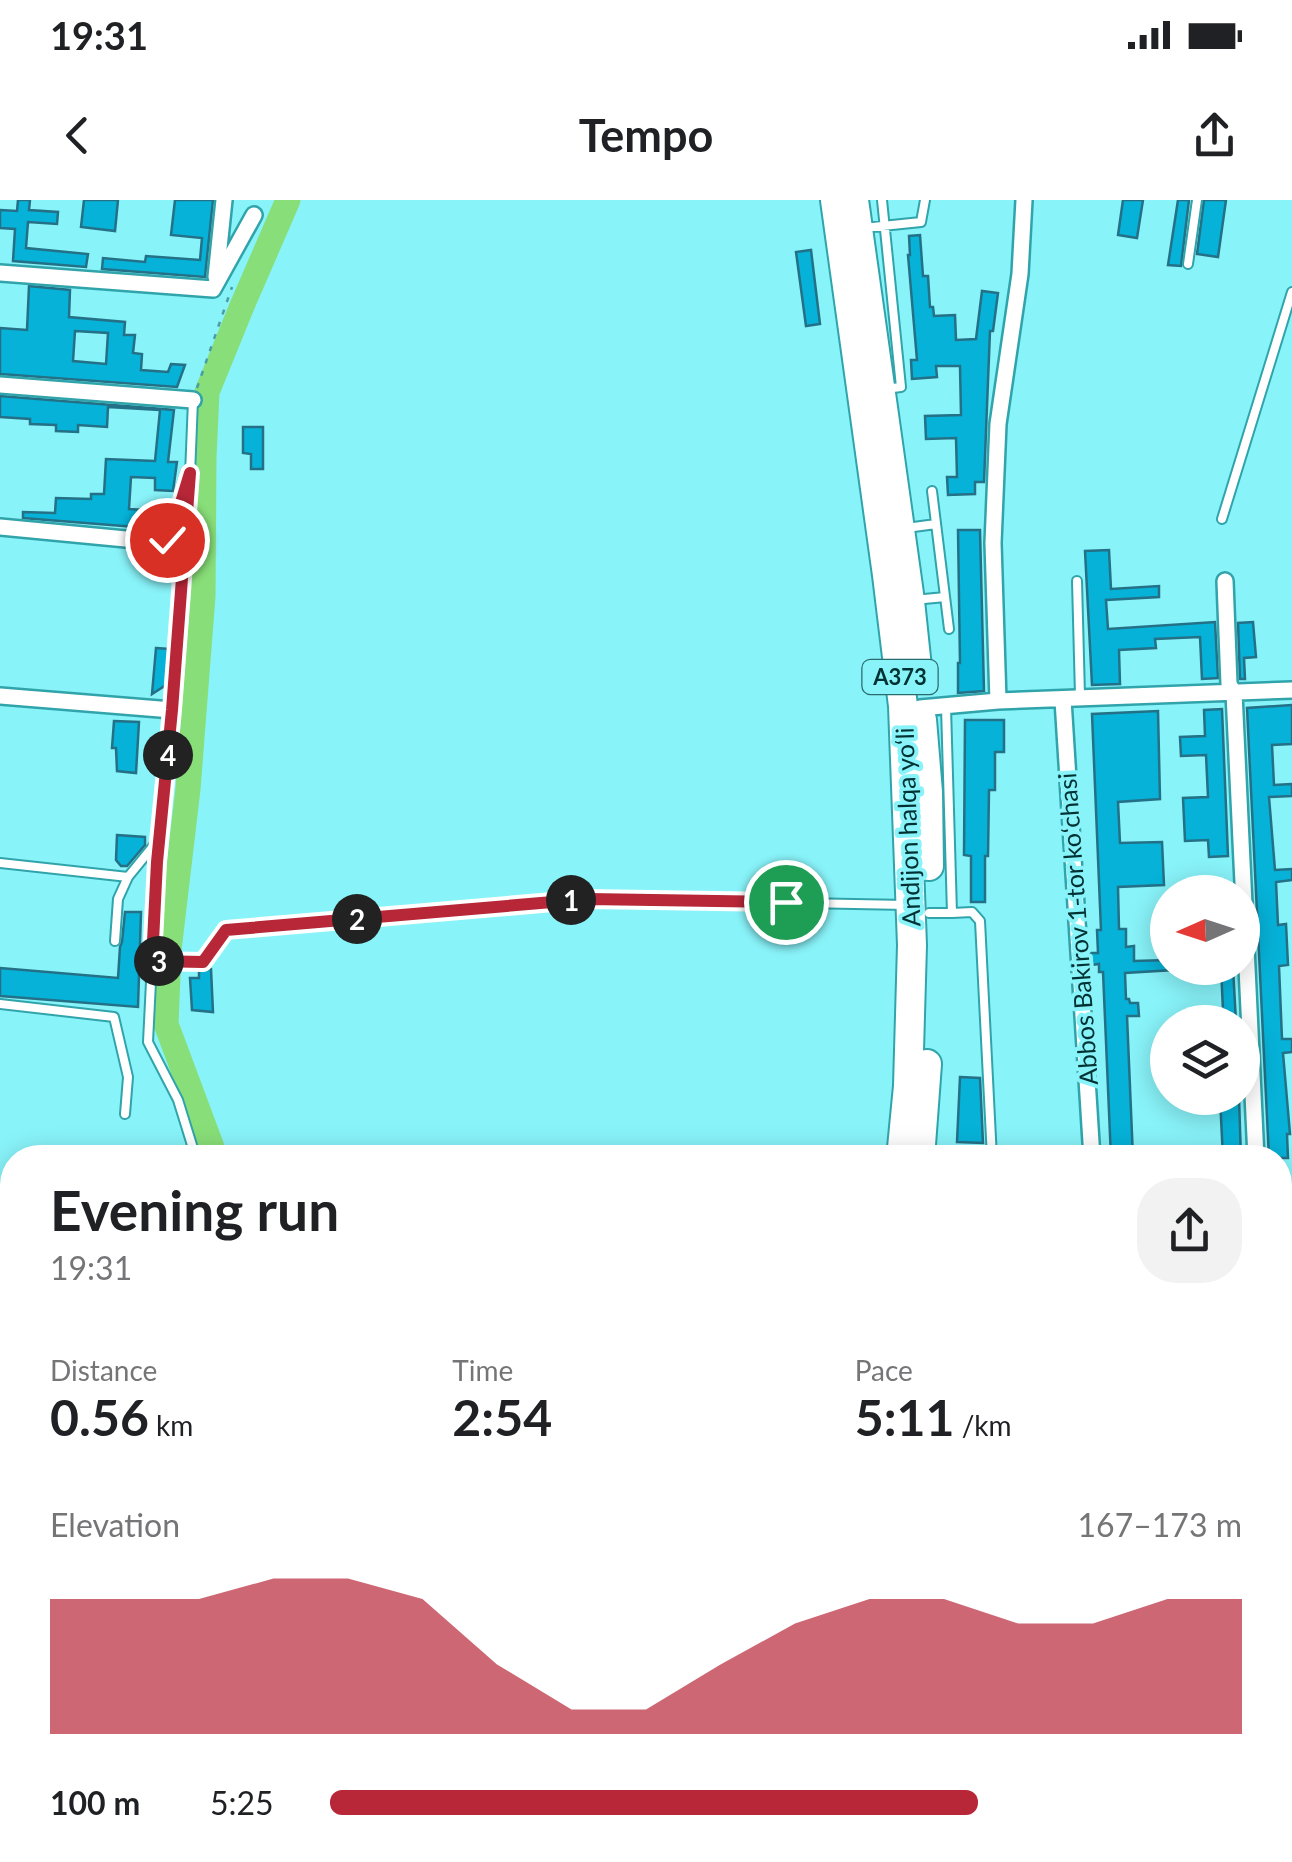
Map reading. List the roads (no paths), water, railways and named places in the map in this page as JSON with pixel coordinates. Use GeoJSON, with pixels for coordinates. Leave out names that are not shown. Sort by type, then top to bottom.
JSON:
{"type":"FeatureCollection","features":[{"type":"Feature","properties":{"kind":"highway","name":"Andijon halqa yo‘li"},"geometry":{"type":"LineString","coordinates":[[834,200],[931,910],[912,945],[902,1145]]}},
{"type":"Feature","properties":{"kind":"highway","name":"Andijon halqa yo‘li"},"geometry":{"type":"LineString","coordinates":[[854,200],[871,227],[881,390],[910,601],[934,706],[928,792],[931,910],[921,1145]]}},
{"type":"Feature","properties":{"kind":"street"},"geometry":{"type":"LineString","coordinates":[[215,286],[224,200]]}},
{"type":"Feature","properties":{"kind":"street"},"geometry":{"type":"LineString","coordinates":[[998,700],[992,544],[998,424],[1020,274],[1024,200]]}},
{"type":"Feature","properties":{"kind":"street"},"geometry":{"type":"LineString","coordinates":[[0,273],[214,289],[254,214]]}},
{"type":"Feature","properties":{"kind":"street"},"geometry":{"type":"LineString","coordinates":[[0,385],[193,400]]}},
{"type":"Feature","properties":{"kind":"street"},"geometry":{"type":"LineString","coordinates":[[0,527],[167,540],[190,473]]}},
{"type":"Feature","properties":{"kind":"street"},"geometry":{"type":"LineString","coordinates":[[1225,581],[1255,1145]]}},
{"type":"Feature","properties":{"kind":"street"},"geometry":{"type":"LineString","coordinates":[[934,706],[998,700],[1292,690]]}},
{"type":"Feature","properties":{"kind":"street"},"geometry":{"type":"LineString","coordinates":[[0,696],[172,710]]}},
{"type":"Feature","properties":{"kind":"street","name":"Abbos Bakirov 1-tor koʻchasi"},"geometry":{"type":"LineString","coordinates":[[1072,699],[1091,1145]]}},
{"type":"Feature","properties":{"kind":"lane"},"geometry":{"type":"LineString","coordinates":[[882,200],[871,227],[921,222],[925,200]]}},
{"type":"Feature","properties":{"kind":"lane"},"geometry":{"type":"LineString","coordinates":[[1188,264],[1197,200]]}},
{"type":"Feature","properties":{"kind":"lane"},"geometry":{"type":"LineString","coordinates":[[1222,519],[1292,292]]}},
{"type":"Feature","properties":{"kind":"lane"},"geometry":{"type":"LineString","coordinates":[[192,1145],[178,1100],[148,1042],[159,839],[172,710],[193,400]]}},
{"type":"Feature","properties":{"kind":"lane"},"geometry":{"type":"LineString","coordinates":[[932,491],[948,629]]}},
{"type":"Feature","properties":{"kind":"lane"},"geometry":{"type":"LineString","coordinates":[[900,528],[936,524]]}},
{"type":"Feature","properties":{"kind":"lane"},"geometry":{"type":"LineString","coordinates":[[1072,699],[1077,581]]}},
{"type":"Feature","properties":{"kind":"lane"},"geometry":{"type":"LineString","coordinates":[[910,601],[945,597]]}},
{"type":"Feature","properties":{"kind":"lane"},"geometry":{"type":"LineString","coordinates":[[114,941],[118,900],[128,878],[159,839]]}},
{"type":"Feature","properties":{"kind":"lane"},"geometry":{"type":"LineString","coordinates":[[0,863],[128,878]]}},
{"type":"Feature","properties":{"kind":"lane"},"geometry":{"type":"LineString","coordinates":[[154,961],[203,962],[226,930],[588,899],[972,912],[980,920],[991,1145]]}},
{"type":"Feature","properties":{"kind":"lane"},"geometry":{"type":"LineString","coordinates":[[0,1004],[114,1017],[128,1077],[125,1114]]}},
{"type":"Feature","properties":{"kind":"waterway"},"geometry":{"type":"LineString","coordinates":[[211,1145],[166,1024],[169,950],[188,789],[203,596],[207,392],[288,200]]}}]}
